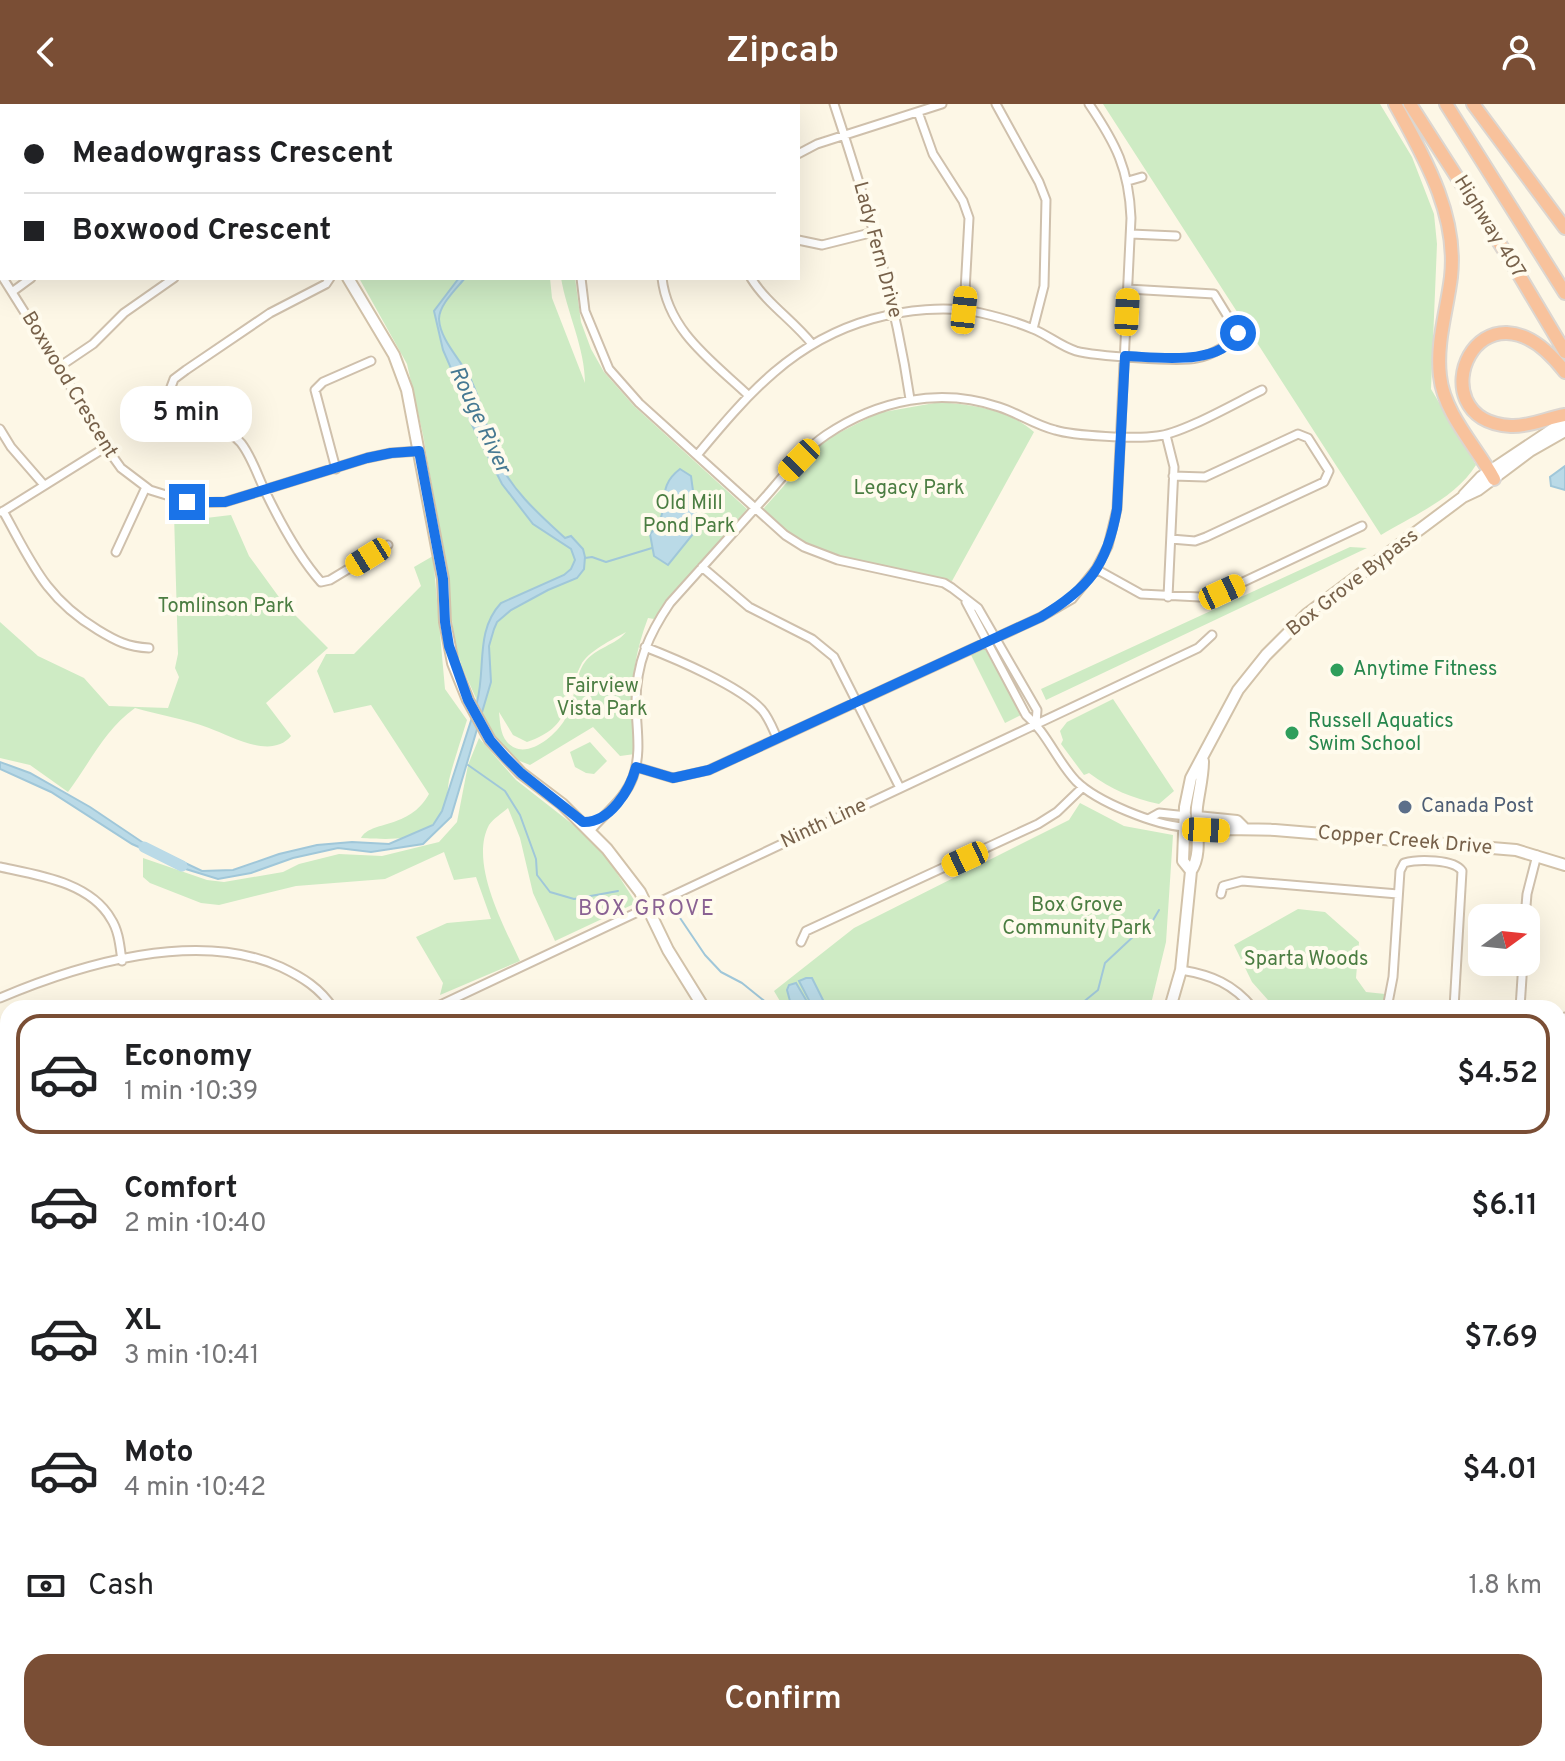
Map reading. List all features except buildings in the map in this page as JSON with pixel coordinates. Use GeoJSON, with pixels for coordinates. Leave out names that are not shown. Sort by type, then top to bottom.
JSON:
{"type":"FeatureCollection","features":[{"type":"Feature","properties":{"kind":"highway"},"geometry":{"type":"LineString","coordinates":[[1395,104],[1442,198],[1449,236],[1451,274],[1440,347],[1440,378],[1462,429],[1492,475]]}},
{"type":"Feature","properties":{"kind":"highway","name":"Highway 407"},"geometry":{"type":"LineString","coordinates":[[1410,104],[1565,352]]}},
{"type":"Feature","properties":{"kind":"highway","name":"Highway 407"},"geometry":{"type":"LineString","coordinates":[[1446,104],[1565,293]]}},
{"type":"Feature","properties":{"kind":"highway"},"geometry":{"type":"LineString","coordinates":[[1473,104],[1565,228]]}},
{"type":"Feature","properties":{"kind":"highway"},"geometry":{"type":"LineString","coordinates":[[1565,372],[1538,342],[1517,332],[1495,333],[1477,344],[1465,361],[1461,381],[1465,399],[1477,414],[1494,423],[1513,426],[1565,418]]}},
{"type":"Feature","properties":{"kind":"main road"},"geometry":{"type":"LineString","coordinates":[[349,280],[394,355],[407,390],[443,579],[449,646],[468,700],[490,740],[521,773],[586,826],[640,892],[668,950],[699,1000]]}},
{"type":"Feature","properties":{"kind":"main road"},"geometry":{"type":"LineString","coordinates":[[1492,475],[1565,418]]}},
{"type":"Feature","properties":{"kind":"main road"},"geometry":{"type":"LineString","coordinates":[[1492,475],[1565,431]]}},
{"type":"Feature","properties":{"kind":"main road","name":"Box Grove Bypass"},"geometry":{"type":"LineString","coordinates":[[1191,871],[1183,861],[1184,821],[1191,778],[1238,690],[1266,655],[1307,614],[1463,497],[1473,483],[1492,475]]}},
{"type":"Feature","properties":{"kind":"main road","name":"Box Grove Bypass"},"geometry":{"type":"LineString","coordinates":[[1172,1000],[1181,970],[1191,871],[1196,863],[1203,759]]}},
{"type":"Feature","properties":{"kind":"main road","name":"Copper Creek Drive"},"geometry":{"type":"LineString","coordinates":[[1184,821],[1236,831],[1244,828],[1516,850],[1565,865]]}},
{"type":"Feature","properties":{"kind":"street","name":"Lady Fern Drive"},"geometry":{"type":"LineString","coordinates":[[834,104],[874,232],[895,314],[910,399]]}},
{"type":"Feature","properties":{"kind":"street"},"geometry":{"type":"LineString","coordinates":[[800,153],[942,104]]}},
{"type":"Feature","properties":{"kind":"street"},"geometry":{"type":"LineString","coordinates":[[996,104],[1046,200],[1044,286],[1033,329]]}},
{"type":"Feature","properties":{"kind":"street"},"geometry":{"type":"LineString","coordinates":[[636,767],[673,778],[709,770],[1041,617],[1072,599],[1103,559],[1113,534],[1117,509],[1131,234],[1124,164],[1089,104]]}},
{"type":"Feature","properties":{"kind":"street"},"geometry":{"type":"LineString","coordinates":[[918,112],[933,154],[963,201],[969,218],[964,310]]}},
{"type":"Feature","properties":{"kind":"street"},"geometry":{"type":"LineString","coordinates":[[1128,181],[1142,177]]}},
{"type":"Feature","properties":{"kind":"street"},"geometry":{"type":"LineString","coordinates":[[800,240],[822,245],[874,232]]}},
{"type":"Feature","properties":{"kind":"street"},"geometry":{"type":"LineString","coordinates":[[1131,234],[1176,236]]}},
{"type":"Feature","properties":{"kind":"street","name":"Boxwood Crescent"},"geometry":{"type":"LineString","coordinates":[[4,280],[121,468],[161,495],[187,502],[225,502],[391,453],[419,451]]}},
{"type":"Feature","properties":{"kind":"street"},"geometry":{"type":"LineString","coordinates":[[12,292],[28,280]]}},
{"type":"Feature","properties":{"kind":"street"},"geometry":{"type":"LineString","coordinates":[[59,367],[93,344],[124,313],[171,280]]}},
{"type":"Feature","properties":{"kind":"street"},"geometry":{"type":"LineString","coordinates":[[328,280],[242,331],[179,375],[171,384],[172,392],[186,410],[223,428],[240,443],[288,534],[321,582],[330,580],[388,545]]}},
{"type":"Feature","properties":{"kind":"street"},"geometry":{"type":"LineString","coordinates":[[581,280],[585,311],[609,369],[639,403],[785,535],[804,547],[838,560],[944,583],[978,608],[1037,710],[1036,723]]}},
{"type":"Feature","properties":{"kind":"street"},"geometry":{"type":"LineString","coordinates":[[662,280],[665,301],[682,332],[748,395]]}},
{"type":"Feature","properties":{"kind":"street"},"geometry":{"type":"LineString","coordinates":[[752,280],[760,292],[798,326],[812,344]]}},
{"type":"Feature","properties":{"kind":"street"},"geometry":{"type":"LineString","coordinates":[[698,454],[748,395],[789,359],[812,344],[872,319],[895,314],[964,310],[1033,329],[1080,352],[1125,356],[1195,358],[1225,345],[1238,333],[1214,294],[1128,289]]}},
{"type":"Feature","properties":{"kind":"street"},"geometry":{"type":"LineString","coordinates":[[336,469],[315,390],[323,382],[371,361]]}},
{"type":"Feature","properties":{"kind":"street"},"geometry":{"type":"LineString","coordinates":[[586,826],[601,818],[625,793],[636,767],[639,745],[637,685],[645,647],[654,627],[670,603],[702,567],[824,436],[866,413],[910,399],[943,397],[978,400],[1002,407],[1056,431],[1166,435],[1262,390]]}},
{"type":"Feature","properties":{"kind":"street"},"geometry":{"type":"LineString","coordinates":[[0,429],[11,447],[44,485]]}},
{"type":"Feature","properties":{"kind":"street"},"geometry":{"type":"LineString","coordinates":[[1171,539],[1195,541],[1206,537],[1324,482],[1329,471],[1308,438],[1298,434],[1205,477],[1173,476]]}},
{"type":"Feature","properties":{"kind":"street"},"geometry":{"type":"LineString","coordinates":[[1166,435],[1172,452],[1173,476],[1168,597]]}},
{"type":"Feature","properties":{"kind":"street"},"geometry":{"type":"LineString","coordinates":[[106,447],[1,512],[48,589],[58,600],[79,618],[121,644],[149,648]]}},
{"type":"Feature","properties":{"kind":"street"},"geometry":{"type":"LineString","coordinates":[[116,552],[146,487]]}},
{"type":"Feature","properties":{"kind":"street"},"geometry":{"type":"LineString","coordinates":[[1096,569],[1141,594],[1200,597],[1222,592],[1362,526]]}},
{"type":"Feature","properties":{"kind":"street"},"geometry":{"type":"LineString","coordinates":[[702,567],[749,607],[827,650],[840,665],[900,788]]}},
{"type":"Feature","properties":{"kind":"street"},"geometry":{"type":"LineString","coordinates":[[965,600],[1026,715],[1036,723],[1075,780],[1114,805],[1150,818],[1157,824],[1184,821]]}},
{"type":"Feature","properties":{"kind":"street","name":"Ninth Line"},"geometry":{"type":"LineString","coordinates":[[451,1000],[1198,648],[1212,635]]}},
{"type":"Feature","properties":{"kind":"street"},"geometry":{"type":"LineString","coordinates":[[645,647],[684,662],[752,701],[763,711],[777,738]]}},
{"type":"Feature","properties":{"kind":"street"},"geometry":{"type":"LineString","coordinates":[[801,942],[806,931],[1038,824],[1057,812],[1083,787]]}},
{"type":"Feature","properties":{"kind":"street"},"geometry":{"type":"LineString","coordinates":[[1526,904],[1537,855]]}},
{"type":"Feature","properties":{"kind":"street"},"geometry":{"type":"LineString","coordinates":[[1389,1000],[1393,977],[1400,871],[1408,861],[1455,864],[1462,871],[1454,1000]]}},
{"type":"Feature","properties":{"kind":"street"},"geometry":{"type":"LineString","coordinates":[[0,867],[64,883],[101,906],[112,920],[122,961]]}},
{"type":"Feature","properties":{"kind":"street"},"geometry":{"type":"LineString","coordinates":[[1221,894],[1223,886],[1242,881],[1398,894]]}},
{"type":"Feature","properties":{"kind":"street"},"geometry":{"type":"LineString","coordinates":[[0,998],[58,976],[122,961],[197,949],[239,953],[270,962],[297,975],[319,990],[327,1000]]}},
{"type":"Feature","properties":{"kind":"street"},"geometry":{"type":"LineString","coordinates":[[1181,970],[1223,981],[1245,1000]]}},
{"type":"Feature","properties":{"kind":"street"},"geometry":{"type":"LineString","coordinates":[[1521,1000],[1522,976]]}},
{"type":"Feature","properties":{"kind":"green space"},"geometry":{"type":"Polygon","coordinates":[[[1103,104],[1380,104],[1412,157],[1434,214],[1437,244],[1431,389],[1476,465],[1457,487],[1433,505],[1381,535],[1103,104]]]}},
{"type":"Feature","properties":{"kind":"green space"},"geometry":{"type":"Polygon","coordinates":[[[360,280],[550,280],[552,298],[585,383],[582,357],[561,280],[575,280],[581,322],[604,372],[634,406],[747,509],[654,619],[648,618],[634,669],[635,754],[620,756],[593,727],[530,765],[512,758],[503,748],[488,725],[455,644],[442,543],[407,364],[360,280]],[[626,632],[584,660],[565,711],[553,728],[542,736],[527,742],[513,735],[499,712],[507,742],[514,747],[530,748],[553,734],[568,714],[585,662],[626,632]]]}},
{"type":"Feature","properties":{"kind":"green space","name":"Legacy Park"},"geometry":{"type":"Polygon","coordinates":[[[940,402],[1002,413],[1034,432],[952,581],[839,557],[806,546],[765,513],[764,508],[825,440],[878,413],[940,402]]]}},
{"type":"Feature","properties":{"kind":"green space","name":"Tomlinson Park"},"geometry":{"type":"Polygon","coordinates":[[[174,514],[206,518],[231,515],[249,556],[284,604],[328,648],[266,703],[291,736],[283,743],[262,746],[191,722],[135,708],[106,737],[68,792],[30,765],[0,758],[0,622],[38,656],[84,678],[109,706],[168,708],[179,677],[175,668],[178,654],[174,514]]]}},
{"type":"Feature","properties":{"kind":"green space"},"geometry":{"type":"Polygon","coordinates":[[[1350,547],[1367,548],[1046,700],[1041,689],[1350,547]]]}},
{"type":"Feature","properties":{"kind":"green space"},"geometry":{"type":"Polygon","coordinates":[[[433,556],[445,689],[467,720],[446,798],[433,824],[413,836],[361,838],[366,832],[411,814],[429,794],[371,705],[334,713],[317,671],[326,654],[354,654],[421,586],[414,567],[433,556]]]}},
{"type":"Feature","properties":{"kind":"green space"},"geometry":{"type":"Polygon","coordinates":[[[984,647],[1021,715],[1005,723],[970,653],[984,647]]]}},
{"type":"Feature","properties":{"kind":"green space"},"geometry":{"type":"Polygon","coordinates":[[[1113,699],[1174,791],[1159,804],[1122,793],[1089,773],[1084,775],[1061,744],[1060,731],[1067,722],[1113,699]]]}},
{"type":"Feature","properties":{"kind":"green space"},"geometry":{"type":"Polygon","coordinates":[[[479,738],[516,780],[599,845],[636,903],[555,941],[533,893],[520,838],[508,808],[489,825],[483,857],[491,894],[520,961],[440,995],[443,983],[416,937],[447,923],[491,919],[476,877],[454,880],[444,852],[385,879],[296,886],[219,905],[201,903],[150,883],[143,877],[143,858],[207,880],[224,882],[283,872],[299,864],[339,854],[382,856],[439,842],[457,822],[468,765],[479,738]]]}},
{"type":"Feature","properties":{"kind":"green space"},"geometry":{"type":"Polygon","coordinates":[[[590,742],[607,761],[594,774],[575,767],[570,752],[590,742]]]}},
{"type":"Feature","properties":{"kind":"green space","name":"Box Grove Community Park"},"geometry":{"type":"Polygon","coordinates":[[[1080,803],[1124,826],[1173,835],[1166,942],[1152,1000],[779,1000],[774,991],[854,928],[1069,820],[1080,803]]]}},
{"type":"Feature","properties":{"kind":"green space","name":"Sparta Woods"},"geometry":{"type":"Polygon","coordinates":[[[1298,909],[1325,912],[1359,942],[1356,978],[1366,992],[1385,994],[1384,1000],[1268,1000],[1252,982],[1234,945],[1298,909]]]}},
{"type":"Feature","properties":{"kind":"water"},"geometry":{"type":"Polygon","coordinates":[[[457,280],[463,280],[442,308],[440,327],[474,388],[504,470],[527,502],[565,538],[571,536],[583,549],[585,557],[584,569],[577,578],[511,610],[497,622],[489,646],[491,682],[451,817],[423,844],[371,852],[338,848],[293,858],[251,873],[218,879],[176,866],[132,844],[51,792],[0,769],[0,762],[30,773],[90,807],[145,844],[202,871],[233,870],[317,845],[352,842],[389,844],[433,825],[442,811],[477,702],[484,638],[493,614],[501,603],[564,575],[575,560],[571,549],[533,524],[502,484],[470,421],[464,398],[443,350],[434,311],[457,280]]]}},
{"type":"Feature","properties":{"kind":"water"},"geometry":{"type":"Polygon","coordinates":[[[1565,466],[1565,490],[1551,486],[1550,477],[1565,466]]]}},
{"type":"Feature","properties":{"kind":"water"},"geometry":{"type":"Polygon","coordinates":[[[680,469],[691,476],[697,520],[692,526],[693,534],[668,565],[654,556],[650,534],[661,516],[667,484],[680,469]]]}},
{"type":"Feature","properties":{"kind":"water"},"geometry":{"type":"Polygon","coordinates":[[[812,978],[823,1000],[809,1000],[799,981],[812,978]]]}},
{"type":"Feature","properties":{"kind":"water"},"geometry":{"type":"Polygon","coordinates":[[[796,983],[806,1000],[790,1000],[787,990],[789,985],[796,983]]]}},
{"type":"Feature","properties":{"kind":"waterway"},"geometry":{"type":"LineString","coordinates":[[585,558],[606,562],[652,548]]}},
{"type":"Feature","properties":{"kind":"waterway"},"geometry":{"type":"LineString","coordinates":[[468,765],[505,791],[520,815],[536,859],[537,875],[550,892],[574,899],[618,891]]}},
{"type":"Feature","properties":{"kind":"waterway","name":"Rouge River"},"geometry":{"type":"LineString","coordinates":[[144,847],[182,866]]}},
{"type":"Feature","properties":{"kind":"waterway"},"geometry":{"type":"LineString","coordinates":[[1086,1000],[1098,990],[1105,963],[1136,934],[1149,927],[1159,910]]}},
{"type":"Feature","properties":{"kind":"waterway"},"geometry":{"type":"LineString","coordinates":[[676,912],[705,955],[721,972],[742,983],[763,1000]]}},
{"type":"Feature","properties":{"kind":"place","name":"Anytime Fitness"},"geometry":{"type":"Point","coordinates":[1337,670]}},
{"type":"Feature","properties":{"kind":"place","name":"Russell Aquatics Swim School"},"geometry":{"type":"Point","coordinates":[1292,733]}},
{"type":"Feature","properties":{"kind":"place","name":"Canada Post"},"geometry":{"type":"Point","coordinates":[1405,807]}},
{"type":"Feature","properties":{"kind":"district","name":"BOX GROVE"},"geometry":{"type":"Point","coordinates":[647,909]}},
{"type":"Feature","properties":{"kind":"route"},"geometry":{"type":"LineString","coordinates":[[187,502],[239,499],[367,458],[419,451],[443,579],[449,646],[458,679],[490,740],[521,773],[583,822],[590,822],[601,818],[625,793],[636,767],[673,778],[709,770],[1041,617],[1072,599],[1103,559],[1113,534],[1125,356],[1201,357],[1232,341],[1238,333]]}},
{"type":"Feature","properties":{"kind":"park label","name":"Old Mill Pond Park"},"geometry":{"type":"Point","coordinates":[689,516]}},
{"type":"Feature","properties":{"kind":"park label","name":"Fairview Vista Park"},"geometry":{"type":"Point","coordinates":[602,698]}}]}
